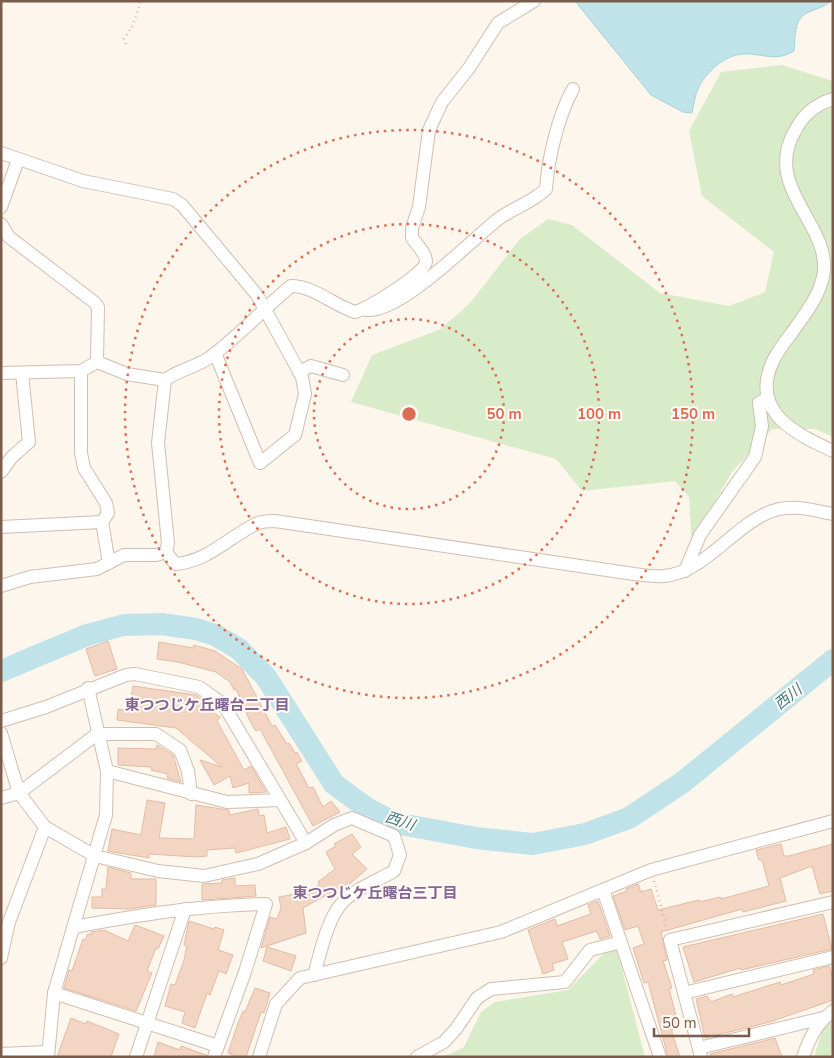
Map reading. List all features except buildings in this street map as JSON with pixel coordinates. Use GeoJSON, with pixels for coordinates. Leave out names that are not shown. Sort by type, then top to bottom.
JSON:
{"type":"FeatureCollection","features":[{"type":"Feature","properties":{"kind":"street"},"geometry":{"type":"LineString","coordinates":[[1,373],[81,370],[97,362],[127,374],[165,380],[172,375],[196,367],[215,353],[291,286],[305,286],[339,307],[355,312],[364,309],[422,270],[426,261],[422,251],[412,238],[412,228],[419,207],[429,130],[442,102],[469,68],[498,23],[534,1]]}},
{"type":"Feature","properties":{"kind":"street"},"geometry":{"type":"LineString","coordinates":[[364,309],[375,311],[387,307],[435,274],[498,219],[539,196],[546,189],[547,170],[567,101],[573,89]]}},
{"type":"Feature","properties":{"kind":"street"},"geometry":{"type":"LineString","coordinates":[[833,99],[804,114],[788,141],[786,167],[792,193],[816,238],[822,254],[823,277],[814,302],[772,361],[766,383],[768,398],[781,423],[803,437],[833,452]]}},
{"type":"Feature","properties":{"kind":"street"},"geometry":{"type":"LineString","coordinates":[[1,153],[83,181],[173,199],[182,206],[265,308],[299,372],[305,394],[295,435],[260,463],[215,353]]}},
{"type":"Feature","properties":{"kind":"street"},"geometry":{"type":"LineString","coordinates":[[1,206],[18,160]]}},
{"type":"Feature","properties":{"kind":"street"},"geometry":{"type":"LineString","coordinates":[[1,224],[9,236],[98,307],[97,362]]}},
{"type":"Feature","properties":{"kind":"street"},"geometry":{"type":"LineString","coordinates":[[299,372],[311,366],[343,375]]}},
{"type":"Feature","properties":{"kind":"street"},"geometry":{"type":"LineString","coordinates":[[81,370],[81,453],[84,468],[106,503],[108,513],[102,522],[109,563]]}},
{"type":"Feature","properties":{"kind":"street"},"geometry":{"type":"LineString","coordinates":[[1,472],[12,457],[29,442],[22,373]]}},
{"type":"Feature","properties":{"kind":"street"},"geometry":{"type":"LineString","coordinates":[[165,380],[158,443],[168,543],[166,552],[175,564],[184,563],[216,550],[257,523],[275,521],[634,574],[664,576],[685,571],[761,515],[793,507],[833,514]]}},
{"type":"Feature","properties":{"kind":"street"},"geometry":{"type":"LineString","coordinates":[[685,571],[700,535],[755,458],[762,426],[759,404],[768,398]]}},
{"type":"Feature","properties":{"kind":"street"},"geometry":{"type":"LineString","coordinates":[[1,527],[102,522]]}},
{"type":"Feature","properties":{"kind":"street"},"geometry":{"type":"LineString","coordinates":[[1,586],[30,577],[97,569],[124,555],[156,555],[166,552]]}},
{"type":"Feature","properties":{"kind":"street"},"geometry":{"type":"LineString","coordinates":[[1,720],[46,707],[88,688],[126,675],[135,674],[199,687],[223,704],[306,843]]}},
{"type":"Feature","properties":{"kind":"street"},"geometry":{"type":"LineString","coordinates":[[1,1054],[48,1054],[54,993],[106,815],[106,771],[88,688]]}},
{"type":"Feature","properties":{"kind":"street"},"geometry":{"type":"LineString","coordinates":[[1,734],[19,793],[45,827],[95,856],[158,871],[204,876],[258,864],[306,843],[334,825],[352,818],[394,836],[400,855],[394,871],[348,897],[340,905],[326,936],[314,975]]}},
{"type":"Feature","properties":{"kind":"street"},"geometry":{"type":"LineString","coordinates":[[1,798],[19,793],[97,734],[156,734],[180,750],[188,771],[190,794]]}},
{"type":"Feature","properties":{"kind":"street"},"geometry":{"type":"LineString","coordinates":[[106,771],[227,802],[280,800]]}},
{"type":"Feature","properties":{"kind":"street"},"geometry":{"type":"LineString","coordinates":[[259,1057],[276,1004],[300,978],[501,932],[651,870],[833,821]]}},
{"type":"Feature","properties":{"kind":"street"},"geometry":{"type":"LineString","coordinates":[[1,958],[9,922],[45,827]]}},
{"type":"Feature","properties":{"kind":"street"},"geometry":{"type":"LineString","coordinates":[[604,890],[660,1057]]}},
{"type":"Feature","properties":{"kind":"street"},"geometry":{"type":"LineString","coordinates":[[828,1015],[700,1053],[670,940],[833,902]]}},
{"type":"Feature","properties":{"kind":"street"},"geometry":{"type":"LineString","coordinates":[[54,993],[148,1023],[216,1051],[245,972],[266,904],[219,905],[185,909],[74,927]]}},
{"type":"Feature","properties":{"kind":"street"},"geometry":{"type":"LineString","coordinates":[[136,1057],[185,909]]}},
{"type":"Feature","properties":{"kind":"street"},"geometry":{"type":"LineString","coordinates":[[417,1057],[444,1042],[456,1029],[476,998],[491,990],[565,982],[590,950],[621,942]]}},
{"type":"Feature","properties":{"kind":"street"},"geometry":{"type":"LineString","coordinates":[[684,993],[833,957]]}},
{"type":"Feature","properties":{"kind":"street"},"geometry":{"type":"LineString","coordinates":[[803,1057],[812,1032],[828,1015]]}},
{"type":"Feature","properties":{"kind":"path"},"geometry":{"type":"LineString","coordinates":[[126,44],[124,39],[133,25],[140,1]]}},
{"type":"Feature","properties":{"kind":"path"},"geometry":{"type":"LineString","coordinates":[[651,870],[670,940]]}},
{"type":"Feature","properties":{"kind":"green space"},"geometry":{"type":"Polygon","coordinates":[[[782,65],[833,81],[833,437],[815,429],[772,429],[732,472],[711,508],[692,549],[689,497],[675,481],[582,491],[556,459],[351,402],[372,355],[441,329],[470,303],[520,239],[548,219],[572,225],[660,293],[729,306],[765,292],[774,252],[702,196],[689,131],[721,72],[782,65]]]}},
{"type":"Feature","properties":{"kind":"green space"},"geometry":{"type":"Polygon","coordinates":[[[617,950],[645,1057],[443,1057],[464,1047],[481,1012],[495,1002],[568,990],[606,951],[617,950]]]}},
{"type":"Feature","properties":{"kind":"green space"},"geometry":{"type":"Polygon","coordinates":[[[833,1018],[833,1057],[814,1057],[825,1021],[833,1018]]]}},
{"type":"Feature","properties":{"kind":"water"},"geometry":{"type":"Polygon","coordinates":[[[575,1],[831,1],[801,17],[797,25],[794,51],[777,57],[741,54],[720,63],[703,80],[696,96],[692,113],[683,112],[651,95],[575,1]]]}},
{"type":"Feature","properties":{"kind":"waterway","name":"西川"},"geometry":{"type":"LineString","coordinates":[[1,671],[87,635],[124,625],[162,624],[196,629],[215,635],[239,649],[266,677],[334,784],[368,809],[395,823],[476,838],[533,844],[585,834],[629,818],[683,782],[833,660]]}},
{"type":"Feature","properties":{"kind":"district","name":"東つつじケ丘曙台二丁目"},"geometry":{"type":"Point","coordinates":[207,705]}},
{"type":"Feature","properties":{"kind":"district","name":"東つつじケ丘曙台三丁目"},"geometry":{"type":"Point","coordinates":[375,893]}}]}
